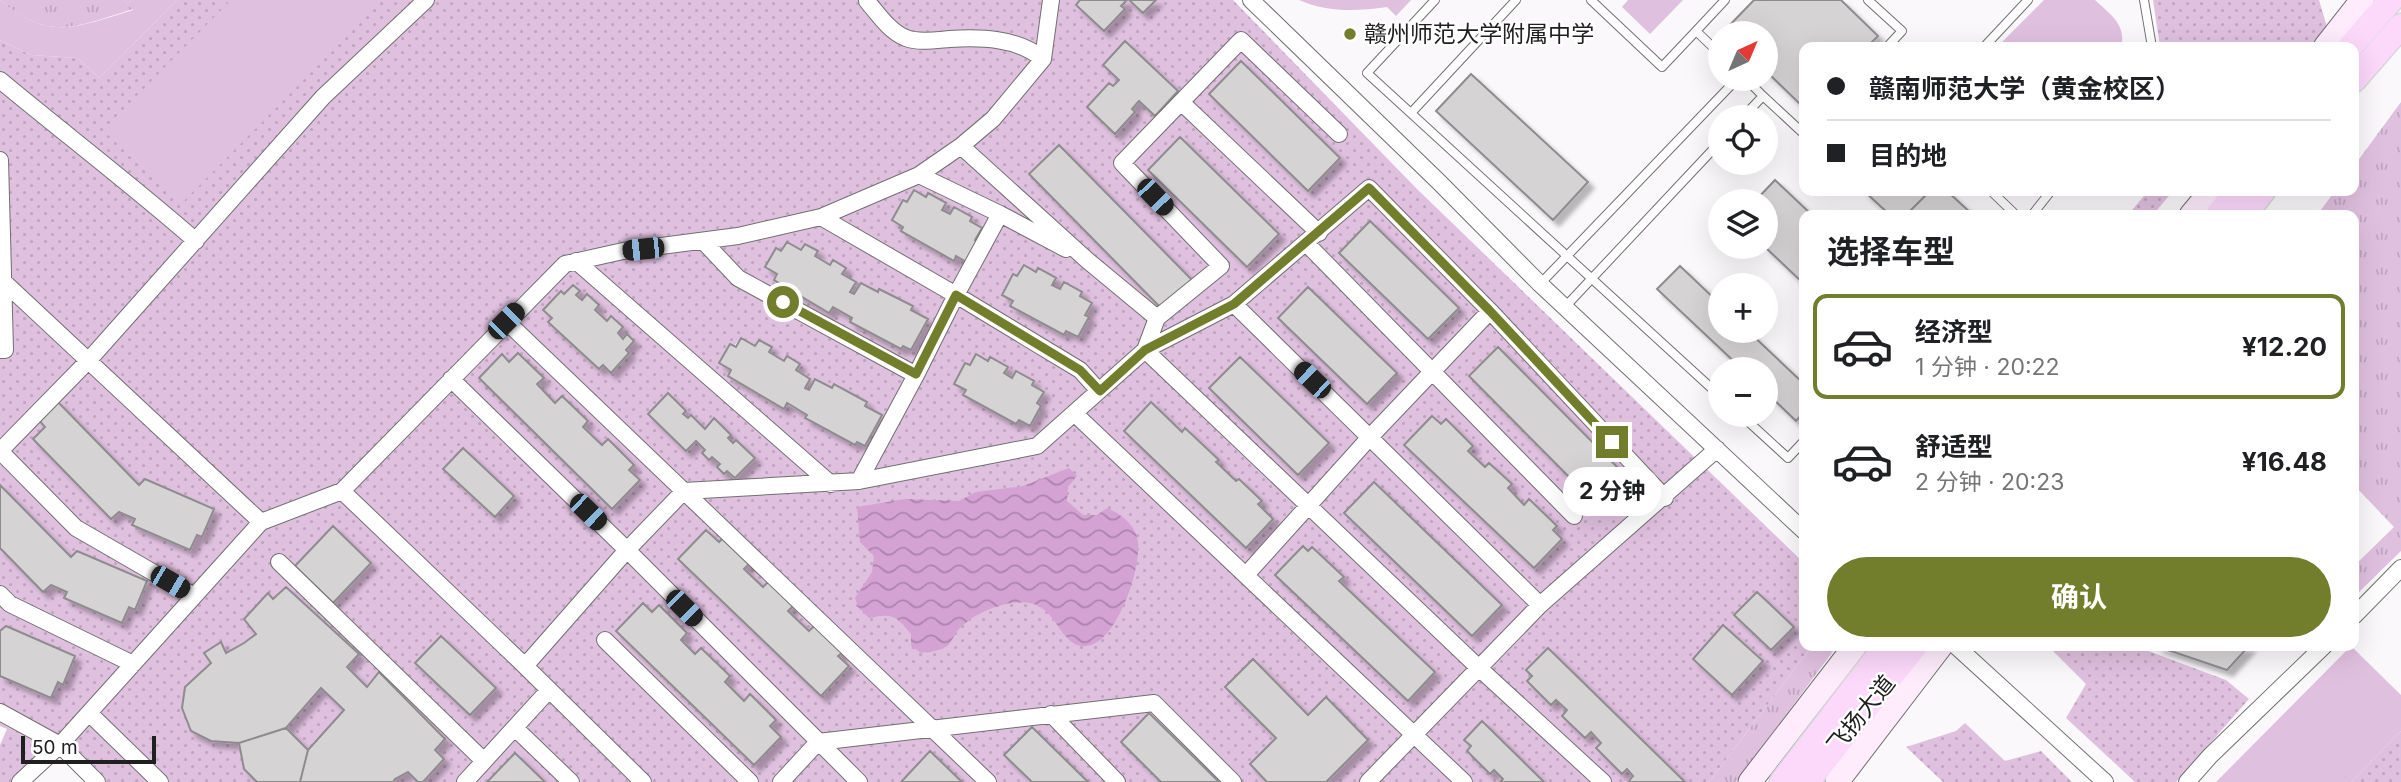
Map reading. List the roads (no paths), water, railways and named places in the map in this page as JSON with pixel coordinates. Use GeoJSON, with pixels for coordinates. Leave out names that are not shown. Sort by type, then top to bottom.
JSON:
{"type":"FeatureCollection","features":[{"type":"Feature","properties":{"kind":"main road"},"geometry":{"type":"LineString","coordinates":[[2354,42],[2391,0]]}},
{"type":"Feature","properties":{"kind":"main road"},"geometry":{"type":"LineString","coordinates":[[2359,74],[2401,26]]}},
{"type":"Feature","properties":{"kind":"main road"},"geometry":{"type":"LineString","coordinates":[[2222,210],[2233,196]]}},
{"type":"Feature","properties":{"kind":"main road"},"geometry":{"type":"LineString","coordinates":[[2248,210],[2259,196]]}},
{"type":"Feature","properties":{"kind":"main road","name":"飞扬大道"},"geometry":{"type":"LineString","coordinates":[[1782,782],[1882,651]]}},
{"type":"Feature","properties":{"kind":"main road","name":"飞扬大道"},"geometry":{"type":"LineString","coordinates":[[1807,782],[1911,651]]}},
{"type":"Feature","properties":{"kind":"street"},"geometry":{"type":"LineString","coordinates":[[194,596],[76,528],[0,451],[88,360],[323,97],[426,0]]}},
{"type":"Feature","properties":{"kind":"street"},"geometry":{"type":"LineString","coordinates":[[866,0],[884,23],[907,38],[935,40],[979,37],[1031,50],[1043,59]]}},
{"type":"Feature","properties":{"kind":"street"},"geometry":{"type":"LineString","coordinates":[[20,782],[60,745],[261,522],[342,491],[506,321],[565,264],[623,251],[703,241],[821,216],[919,176],[993,119],[1043,59],[1051,0]]}},
{"type":"Feature","properties":{"kind":"street"},"geometry":{"type":"LineString","coordinates":[[1251,0],[1540,284],[1799,526]]}},
{"type":"Feature","properties":{"kind":"street"},"geometry":{"type":"LineString","coordinates":[[2329,42],[2362,0]]}},
{"type":"Feature","properties":{"kind":"street"},"geometry":{"type":"LineString","coordinates":[[1145,350],[1157,318],[1221,266],[1122,163],[1241,40],[1339,134]]}},
{"type":"Feature","properties":{"kind":"street"},"geometry":{"type":"LineString","coordinates":[[0,80],[196,240]]}},
{"type":"Feature","properties":{"kind":"street"},"geometry":{"type":"LineString","coordinates":[[1181,102],[1312,238],[1432,372],[1574,516]]}},
{"type":"Feature","properties":{"kind":"street"},"geometry":{"type":"LineString","coordinates":[[961,146],[1087,260],[1157,318]]}},
{"type":"Feature","properties":{"kind":"street"},"geometry":{"type":"LineString","coordinates":[[0,160],[5,349],[0,350]]}},
{"type":"Feature","properties":{"kind":"street"},"geometry":{"type":"LineString","coordinates":[[919,176],[1000,214],[1087,260]]}},
{"type":"Feature","properties":{"kind":"street"},"geometry":{"type":"LineString","coordinates":[[525,666],[627,550],[684,491],[859,481],[1037,446],[1145,350],[1234,304],[1369,188],[1490,311],[1665,498]]}},
{"type":"Feature","properties":{"kind":"street"},"geometry":{"type":"LineString","coordinates":[[2195,210],[2207,196]]}},
{"type":"Feature","properties":{"kind":"street"},"geometry":{"type":"LineString","coordinates":[[859,481],[1000,214]]}},
{"type":"Feature","properties":{"kind":"street"},"geometry":{"type":"LineString","coordinates":[[821,216],[1080,370],[1100,391]]}},
{"type":"Feature","properties":{"kind":"street"},"geometry":{"type":"LineString","coordinates":[[703,241],[738,278],[916,374]]}},
{"type":"Feature","properties":{"kind":"street"},"geometry":{"type":"LineString","coordinates":[[576,261],[831,484]]}},
{"type":"Feature","properties":{"kind":"street"},"geometry":{"type":"LineString","coordinates":[[3,281],[261,522]]}},
{"type":"Feature","properties":{"kind":"street"},"geometry":{"type":"LineString","coordinates":[[1234,304],[1541,605]]}},
{"type":"Feature","properties":{"kind":"street"},"geometry":{"type":"LineString","coordinates":[[1246,575],[1370,437],[1490,311]]}},
{"type":"Feature","properties":{"kind":"street"},"geometry":{"type":"LineString","coordinates":[[506,321],[988,782]]}},
{"type":"Feature","properties":{"kind":"street"},"geometry":{"type":"LineString","coordinates":[[1145,350],[1602,782]]}},
{"type":"Feature","properties":{"kind":"street"},"geometry":{"type":"LineString","coordinates":[[451,379],[859,782]]}},
{"type":"Feature","properties":{"kind":"street"},"geometry":{"type":"LineString","coordinates":[[1074,413],[1464,782]]}},
{"type":"Feature","properties":{"kind":"street"},"geometry":{"type":"LineString","coordinates":[[1368,782],[1541,605],[1665,498],[1717,449]]}},
{"type":"Feature","properties":{"kind":"street"},"geometry":{"type":"LineString","coordinates":[[342,491],[643,782]]}},
{"type":"Feature","properties":{"kind":"street"},"geometry":{"type":"LineString","coordinates":[[279,562],[484,761]]}},
{"type":"Feature","properties":{"kind":"street"},"geometry":{"type":"LineString","coordinates":[[2359,612],[2401,568]]}},
{"type":"Feature","properties":{"kind":"street"},"geometry":{"type":"LineString","coordinates":[[0,594],[10,604],[133,664]]}},
{"type":"Feature","properties":{"kind":"street"},"geometry":{"type":"LineString","coordinates":[[605,640],[750,782]]}},
{"type":"Feature","properties":{"kind":"street"},"geometry":{"type":"LineString","coordinates":[[1756,775],[1851,651]]}},
{"type":"Feature","properties":{"kind":"street"},"geometry":{"type":"LineString","coordinates":[[1838,782],[1937,651]]}},
{"type":"Feature","properties":{"kind":"street"},"geometry":{"type":"LineString","coordinates":[[1961,651],[2105,782]]}},
{"type":"Feature","properties":{"kind":"street"},"geometry":{"type":"LineString","coordinates":[[2187,782],[2210,756],[2319,651]]}},
{"type":"Feature","properties":{"kind":"street"},"geometry":{"type":"LineString","coordinates":[[465,782],[549,690]]}},
{"type":"Feature","properties":{"kind":"street"},"geometry":{"type":"LineString","coordinates":[[781,782],[818,742],[1154,703],[1233,782]]}},
{"type":"Feature","properties":{"kind":"street"},"geometry":{"type":"LineString","coordinates":[[0,712],[60,745],[97,782]]}},
{"type":"Feature","properties":{"kind":"street"},"geometry":{"type":"LineString","coordinates":[[89,713],[160,782]]}},
{"type":"Feature","properties":{"kind":"street"},"geometry":{"type":"LineString","coordinates":[[1051,714],[1117,782]]}},
{"type":"Feature","properties":{"kind":"street"},"geometry":{"type":"LineString","coordinates":[[1756,775],[1833,716]]}},
{"type":"Feature","properties":{"kind":"street"},"geometry":{"type":"LineString","coordinates":[[514,728],[572,782]]}},
{"type":"Feature","properties":{"kind":"lane"},"geometry":{"type":"LineString","coordinates":[[1435,0],[1367,73],[1708,385]]}},
{"type":"Feature","properties":{"kind":"lane"},"geometry":{"type":"LineString","coordinates":[[1411,113],[1516,0]]}},
{"type":"Feature","properties":{"kind":"lane"},"geometry":{"type":"LineString","coordinates":[[1591,0],[1662,67],[1725,0]]}},
{"type":"Feature","properties":{"kind":"lane"},"geometry":{"type":"LineString","coordinates":[[1868,0],[1902,32],[1892,42]]}},
{"type":"Feature","properties":{"kind":"lane"},"geometry":{"type":"LineString","coordinates":[[1989,42],[2028,0]]}},
{"type":"Feature","properties":{"kind":"lane"},"geometry":{"type":"LineString","coordinates":[[2144,0],[2151,42]]}},
{"type":"Feature","properties":{"kind":"lane"},"geometry":{"type":"LineString","coordinates":[[1696,31],[1708,42]]}},
{"type":"Feature","properties":{"kind":"lane"},"geometry":{"type":"LineString","coordinates":[[1540,284],[1725,91]]}},
{"type":"Feature","properties":{"kind":"lane"},"geometry":{"type":"LineString","coordinates":[[1758,91],[1799,129]]}},
{"type":"Feature","properties":{"kind":"lane"},"geometry":{"type":"LineString","coordinates":[[1754,105],[1763,96]]}},
{"type":"Feature","properties":{"kind":"lane"},"geometry":{"type":"LineString","coordinates":[[1565,307],[1708,155]]}},
{"type":"Feature","properties":{"kind":"lane"},"geometry":{"type":"LineString","coordinates":[[1996,196],[2012,210]]}},
{"type":"Feature","properties":{"kind":"lane"},"geometry":{"type":"LineString","coordinates":[[2036,210],[2047,196]]}},
{"type":"Feature","properties":{"kind":"lane"},"geometry":{"type":"LineString","coordinates":[[1754,427],[1788,458],[1799,446]]}},
{"type":"Feature","properties":{"kind":"water"},"geometry":{"type":"Polygon","coordinates":[[[1069,468],[1077,476],[1068,487],[1067,501],[1083,515],[1097,515],[1107,508],[1117,513],[1131,525],[1137,536],[1138,554],[1132,584],[1119,616],[1101,639],[1091,645],[1073,643],[1039,606],[1010,603],[982,613],[966,623],[947,646],[921,653],[911,646],[911,634],[893,617],[869,618],[858,607],[855,598],[872,572],[874,556],[860,542],[857,507],[905,499],[959,501],[976,492],[1023,486],[1069,468]]]}},
{"type":"Feature","properties":{"kind":"place","name":"赣州师范大学附属中学"},"geometry":{"type":"Point","coordinates":[1350,34]}}]}
